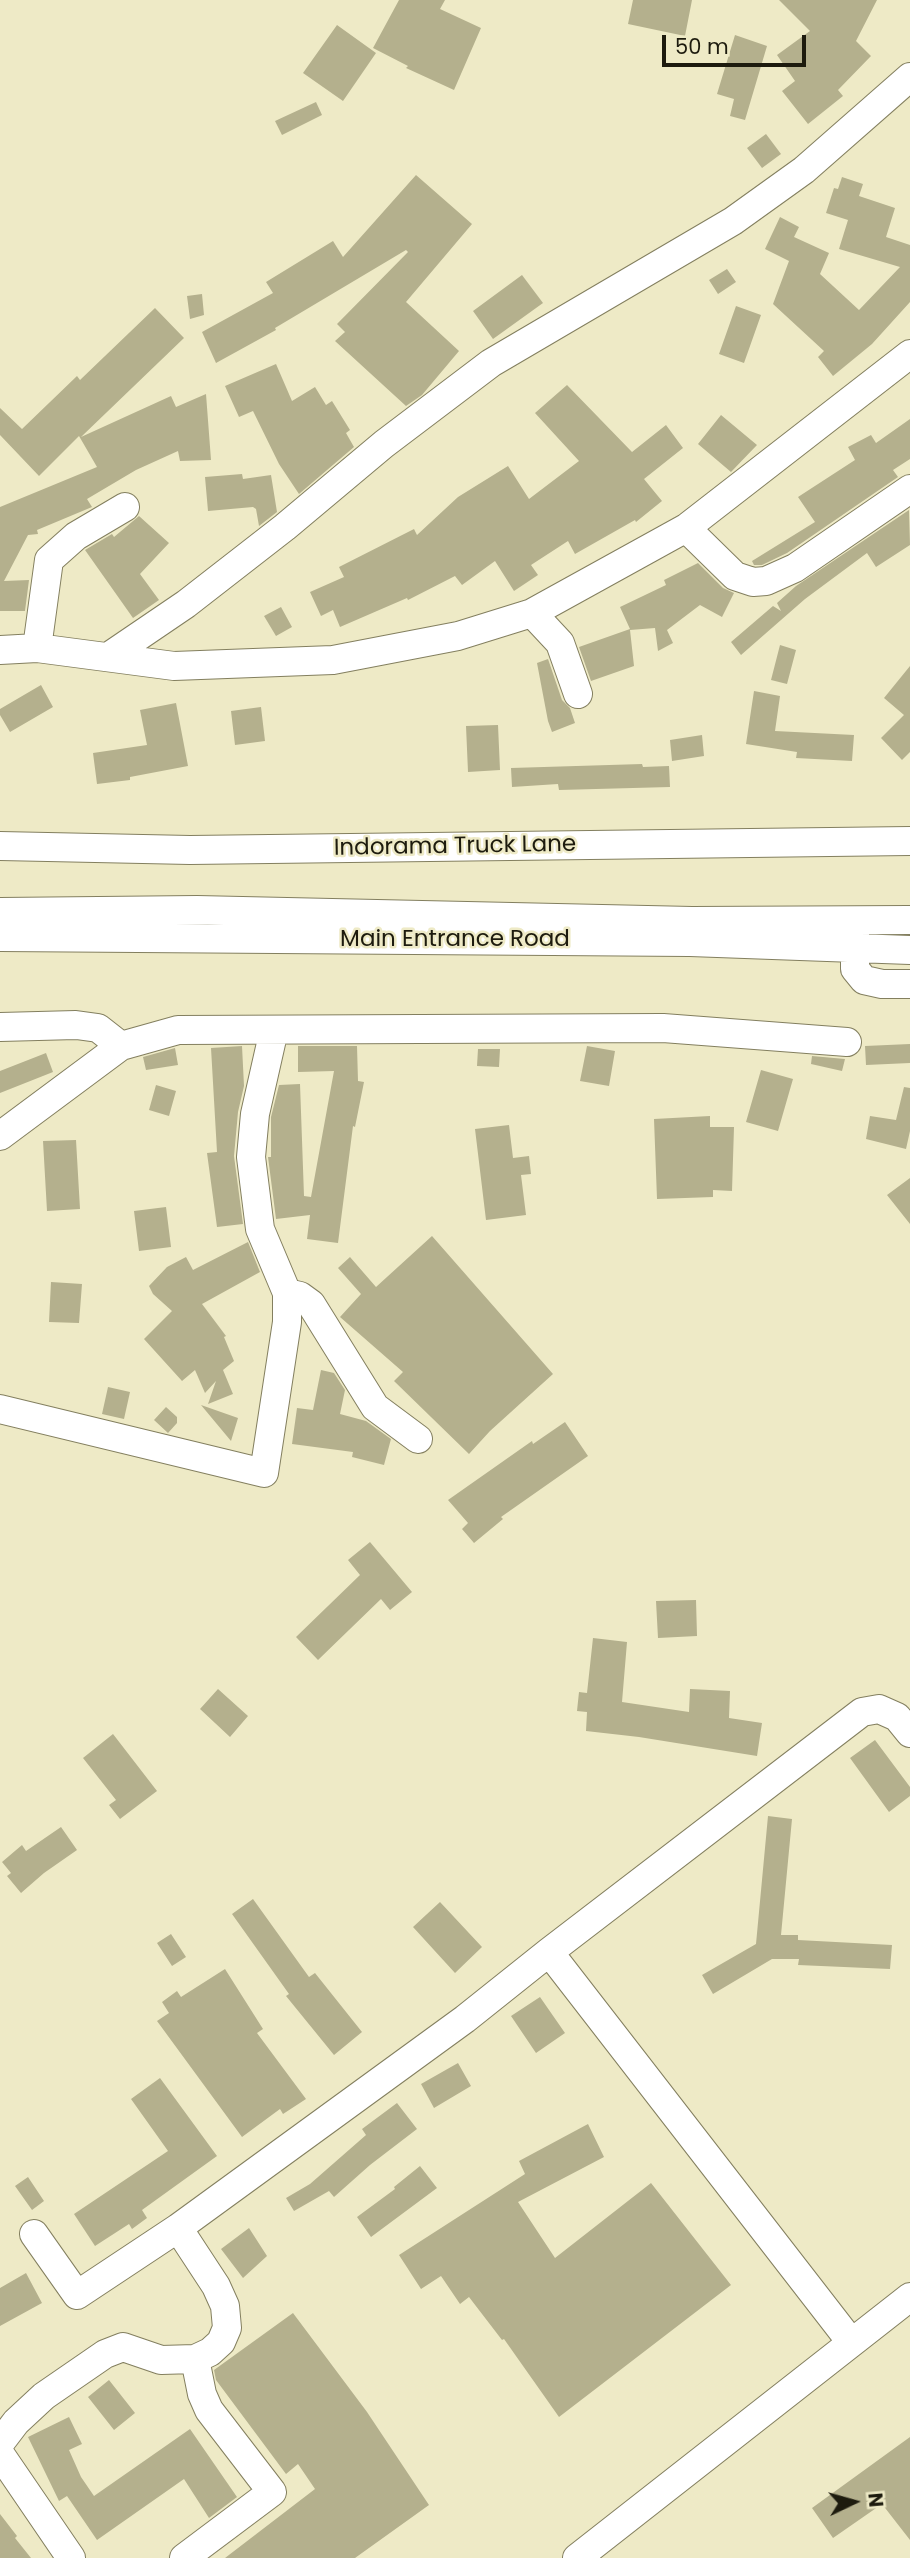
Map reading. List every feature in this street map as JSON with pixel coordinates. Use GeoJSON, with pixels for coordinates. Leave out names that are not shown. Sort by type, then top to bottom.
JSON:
{"type":"FeatureCollection","features":[{"type":"Feature","properties":{"kind":"street"},"geometry":{"type":"LineString","coordinates":[[108,657],[186,604],[285,527],[384,443],[491,363],[733,220],[803,170],[910,78]]}},
{"type":"Feature","properties":{"kind":"street"},"geometry":{"type":"LineString","coordinates":[[0,650],[37,648],[174,666],[333,660],[458,636],[532,613],[686,528],[910,354]]}},
{"type":"Feature","properties":{"kind":"street"},"geometry":{"type":"LineString","coordinates":[[686,528],[735,576],[753,582],[766,581],[795,568],[910,489]]}},
{"type":"Feature","properties":{"kind":"street"},"geometry":{"type":"LineString","coordinates":[[37,648],[49,561],[76,536],[125,507]]}},
{"type":"Feature","properties":{"kind":"street"},"geometry":{"type":"LineString","coordinates":[[532,613],[560,643],[578,694]]}},
{"type":"Feature","properties":{"kind":"street","name":"Indorama Truck Lane"},"geometry":{"type":"LineString","coordinates":[[0,846],[190,850],[910,841]]}},
{"type":"Feature","properties":{"kind":"street"},"geometry":{"type":"LineString","coordinates":[[0,912],[197,910],[692,921],[910,920]]}},
{"type":"Feature","properties":{"kind":"street"},"geometry":{"type":"LineString","coordinates":[[856,920],[855,969],[864,980],[882,984],[910,984]]}},
{"type":"Feature","properties":{"kind":"street","name":"Main Entrance Road"},"geometry":{"type":"LineString","coordinates":[[0,937],[690,942],[910,950]]}},
{"type":"Feature","properties":{"kind":"street"},"geometry":{"type":"LineString","coordinates":[[0,1027],[76,1025],[98,1028],[121,1046]]}},
{"type":"Feature","properties":{"kind":"street"},"geometry":{"type":"LineString","coordinates":[[0,1136],[121,1046],[178,1030],[663,1028],[848,1042]]}},
{"type":"Feature","properties":{"kind":"street"},"geometry":{"type":"LineString","coordinates":[[0,1409],[264,1473],[286,1332],[287,1293],[260,1229],[251,1157],[256,1114],[274,1030]]}},
{"type":"Feature","properties":{"kind":"street"},"geometry":{"type":"LineString","coordinates":[[287,1293],[300,1296],[311,1304],[375,1407],[418,1438]]}},
{"type":"Feature","properties":{"kind":"street"},"geometry":{"type":"LineString","coordinates":[[34,2234],[77,2295],[178,2228],[465,2019],[862,1712],[878,1709],[897,1717],[910,1733]]}},
{"type":"Feature","properties":{"kind":"street"},"geometry":{"type":"LineString","coordinates":[[549,1952],[851,2343]]}},
{"type":"Feature","properties":{"kind":"street"},"geometry":{"type":"LineString","coordinates":[[0,2443],[16,2422],[44,2396],[105,2354],[123,2347],[161,2360],[195,2358],[210,2352],[221,2342],[227,2328],[225,2306],[216,2286],[178,2228]]}},
{"type":"Feature","properties":{"kind":"street"},"geometry":{"type":"LineString","coordinates":[[577,2558],[910,2297]]}},
{"type":"Feature","properties":{"kind":"street"},"geometry":{"type":"LineString","coordinates":[[184,2558],[272,2492],[209,2410],[202,2395],[195,2358]]}},
{"type":"Feature","properties":{"kind":"street"},"geometry":{"type":"LineString","coordinates":[[0,2454],[71,2558]]}},
{"type":"Feature","properties":{"kind":"building"},"geometry":{"type":"Polygon","coordinates":[[[399,0],[445,0],[440,9],[481,28],[454,90],[406,68],[408,66],[373,48],[399,0]]]}},
{"type":"Feature","properties":{"kind":"building"},"geometry":{"type":"Polygon","coordinates":[[[633,0],[692,0],[685,36],[628,24],[633,0]]]}},
{"type":"Feature","properties":{"kind":"building"},"geometry":{"type":"Polygon","coordinates":[[[779,0],[877,0],[856,41],[871,56],[838,90],[843,96],[808,124],[782,91],[795,81],[777,55],[810,31],[779,0]]]}},
{"type":"Feature","properties":{"kind":"building"},"geometry":{"type":"Polygon","coordinates":[[[337,25],[376,53],[343,101],[303,73],[337,25]]]}},
{"type":"Feature","properties":{"kind":"building"},"geometry":{"type":"Polygon","coordinates":[[[735,35],[767,46],[745,120],[730,116],[734,99],[717,94],[735,35]]]}},
{"type":"Feature","properties":{"kind":"building"},"geometry":{"type":"Polygon","coordinates":[[[316,102],[322,115],[282,135],[275,121],[316,102]]]}},
{"type":"Feature","properties":{"kind":"building"},"geometry":{"type":"Polygon","coordinates":[[[766,134],[781,154],[762,168],[747,148],[766,134]]]}},
{"type":"Feature","properties":{"kind":"building"},"geometry":{"type":"Polygon","coordinates":[[[416,175],[472,224],[406,302],[459,351],[422,395],[406,406],[335,341],[345,332],[337,324],[408,252],[406,250],[275,328],[276,330],[216,363],[202,332],[273,293],[266,282],[333,241],[343,257],[416,175]]]}},
{"type":"Feature","properties":{"kind":"building"},"geometry":{"type":"Polygon","coordinates":[[[842,177],[863,184],[859,196],[895,208],[886,237],[910,245],[910,302],[872,344],[833,376],[818,357],[824,351],[773,304],[789,261],[765,249],[780,217],[799,227],[794,237],[829,253],[820,274],[859,310],[900,267],[839,249],[848,220],[826,213],[834,188],[838,189],[842,177]]]}},
{"type":"Feature","properties":{"kind":"building"},"geometry":{"type":"Polygon","coordinates":[[[727,269],[736,282],[718,294],[709,280],[727,269]]]}},
{"type":"Feature","properties":{"kind":"building"},"geometry":{"type":"Polygon","coordinates":[[[522,275],[543,303],[493,339],[473,311],[522,275]]]}},
{"type":"Feature","properties":{"kind":"building"},"geometry":{"type":"Polygon","coordinates":[[[202,294],[204,315],[190,319],[187,296],[202,294]]]}},
{"type":"Feature","properties":{"kind":"building"},"geometry":{"type":"Polygon","coordinates":[[[736,306],[761,315],[744,363],[719,354],[736,306]]]}},
{"type":"Feature","properties":{"kind":"building"},"geometry":{"type":"Polygon","coordinates":[[[155,308],[184,338],[81,437],[171,396],[176,407],[206,394],[211,460],[180,461],[178,451],[136,470],[87,499],[92,507],[37,530],[38,534],[28,535],[4,581],[29,580],[25,611],[0,611],[0,507],[97,467],[79,436],[39,476],[0,435],[0,408],[22,429],[77,376],[80,380],[155,308]]]}},
{"type":"Feature","properties":{"kind":"building"},"geometry":{"type":"Polygon","coordinates":[[[276,364],[292,401],[315,387],[326,405],[332,401],[350,430],[346,433],[354,447],[299,494],[279,464],[253,411],[239,417],[225,386],[276,364]]]}},
{"type":"Feature","properties":{"kind":"building"},"geometry":{"type":"Polygon","coordinates":[[[567,385],[632,452],[666,425],[683,448],[644,479],[662,501],[636,522],[635,520],[575,554],[568,541],[531,565],[538,575],[514,591],[495,561],[462,585],[455,576],[408,600],[407,598],[340,627],[333,610],[321,616],[310,592],[344,577],[339,567],[414,529],[417,535],[458,497],[508,466],[529,499],[579,461],[535,413],[567,385]]]}},
{"type":"Feature","properties":{"kind":"building"},"geometry":{"type":"Polygon","coordinates":[[[721,415],[757,445],[731,472],[698,444],[721,415]]]}},
{"type":"Feature","properties":{"kind":"building"},"geometry":{"type":"Polygon","coordinates":[[[910,419],[910,459],[893,470],[898,477],[787,553],[762,565],[754,565],[752,561],[815,522],[798,497],[855,460],[848,447],[871,435],[876,443],[910,419]]]}},
{"type":"Feature","properties":{"kind":"building"},"geometry":{"type":"Polygon","coordinates":[[[242,474],[243,479],[271,475],[277,512],[259,526],[256,509],[253,507],[208,511],[205,477],[242,474]]]}},
{"type":"Feature","properties":{"kind":"building"},"geometry":{"type":"Polygon","coordinates":[[[909,510],[910,545],[876,567],[867,553],[805,599],[741,655],[731,642],[773,606],[781,611],[777,603],[796,586],[909,510]]]}},
{"type":"Feature","properties":{"kind":"building"},"geometry":{"type":"Polygon","coordinates":[[[139,516],[169,543],[140,574],[159,600],[133,618],[85,550],[112,534],[114,537],[139,516]]]}},
{"type":"Feature","properties":{"kind":"building"},"geometry":{"type":"Polygon","coordinates":[[[698,563],[723,588],[734,593],[722,617],[700,605],[667,630],[673,643],[658,651],[655,628],[630,630],[634,666],[591,681],[579,647],[630,629],[620,607],[666,585],[664,580],[698,563]]]}},
{"type":"Feature","properties":{"kind":"building"},"geometry":{"type":"Polygon","coordinates":[[[281,607],[292,627],[276,636],[264,616],[281,607]]]}},
{"type":"Feature","properties":{"kind":"building"},"geometry":{"type":"Polygon","coordinates":[[[780,645],[796,650],[787,684],[771,680],[780,645]]]}},
{"type":"Feature","properties":{"kind":"building"},"geometry":{"type":"Polygon","coordinates":[[[548,659],[562,700],[570,708],[575,723],[552,732],[537,663],[548,659]]]}},
{"type":"Feature","properties":{"kind":"building"},"geometry":{"type":"Polygon","coordinates":[[[910,666],[910,752],[902,760],[881,738],[904,715],[884,698],[910,666]]]}},
{"type":"Feature","properties":{"kind":"building"},"geometry":{"type":"Polygon","coordinates":[[[41,685],[53,707],[10,732],[0,715],[0,709],[41,685]]]}},
{"type":"Feature","properties":{"kind":"building"},"geometry":{"type":"Polygon","coordinates":[[[754,691],[780,696],[775,731],[854,735],[852,761],[796,758],[797,752],[746,744],[754,691]]]}},
{"type":"Feature","properties":{"kind":"building"},"geometry":{"type":"Polygon","coordinates":[[[176,703],[188,766],[130,777],[130,780],[97,784],[93,753],[147,745],[140,710],[176,703]]]}},
{"type":"Feature","properties":{"kind":"building"},"geometry":{"type":"Polygon","coordinates":[[[261,707],[265,741],[235,745],[231,711],[261,707]]]}},
{"type":"Feature","properties":{"kind":"building"},"geometry":{"type":"Polygon","coordinates":[[[498,725],[500,770],[468,772],[466,726],[498,725]]]}},
{"type":"Feature","properties":{"kind":"building"},"geometry":{"type":"Polygon","coordinates":[[[702,735],[704,756],[672,761],[670,740],[702,735]]]}},
{"type":"Feature","properties":{"kind":"building"},"geometry":{"type":"Polygon","coordinates":[[[642,764],[643,767],[669,766],[670,787],[559,790],[558,784],[512,787],[511,768],[642,764]]]}},
{"type":"Feature","properties":{"kind":"building"},"geometry":{"type":"Polygon","coordinates":[[[910,1044],[910,1063],[866,1065],[865,1046],[910,1044]]]}},
{"type":"Feature","properties":{"kind":"building"},"geometry":{"type":"Polygon","coordinates":[[[242,1046],[244,1086],[238,1112],[234,1156],[243,1224],[217,1227],[207,1153],[217,1152],[211,1048],[242,1046]]]}},
{"type":"Feature","properties":{"kind":"building"},"geometry":{"type":"Polygon","coordinates":[[[298,1046],[357,1046],[358,1081],[364,1082],[355,1127],[353,1126],[338,1243],[307,1239],[310,1215],[276,1219],[268,1157],[271,1157],[271,1117],[279,1085],[300,1084],[304,1196],[311,1197],[334,1071],[298,1072],[298,1046]]]}},
{"type":"Feature","properties":{"kind":"building"},"geometry":{"type":"Polygon","coordinates":[[[587,1046],[615,1051],[609,1086],[580,1081],[587,1046]]]}},
{"type":"Feature","properties":{"kind":"building"},"geometry":{"type":"Polygon","coordinates":[[[175,1048],[178,1065],[146,1070],[143,1057],[175,1048]]]}},
{"type":"Feature","properties":{"kind":"building"},"geometry":{"type":"Polygon","coordinates":[[[478,1049],[500,1049],[499,1067],[477,1066],[478,1049]]]}},
{"type":"Feature","properties":{"kind":"building"},"geometry":{"type":"Polygon","coordinates":[[[46,1053],[53,1072],[0,1093],[0,1071],[46,1053]]]}},
{"type":"Feature","properties":{"kind":"building"},"geometry":{"type":"Polygon","coordinates":[[[812,1056],[845,1059],[842,1071],[811,1064],[812,1056]]]}},
{"type":"Feature","properties":{"kind":"building"},"geometry":{"type":"Polygon","coordinates":[[[761,1070],[793,1079],[778,1131],[746,1122],[761,1070]]]}},
{"type":"Feature","properties":{"kind":"building"},"geometry":{"type":"Polygon","coordinates":[[[156,1085],[176,1091],[169,1116],[149,1110],[156,1085]]]}},
{"type":"Feature","properties":{"kind":"building"},"geometry":{"type":"Polygon","coordinates":[[[904,1087],[910,1088],[910,1131],[906,1149],[866,1139],[870,1116],[896,1120],[904,1087]]]}},
{"type":"Feature","properties":{"kind":"building"},"geometry":{"type":"Polygon","coordinates":[[[710,1116],[710,1127],[734,1127],[732,1191],[713,1190],[713,1197],[657,1199],[654,1119],[710,1116]]]}},
{"type":"Feature","properties":{"kind":"building"},"geometry":{"type":"Polygon","coordinates":[[[509,1125],[513,1158],[529,1156],[531,1174],[521,1175],[526,1215],[486,1220],[475,1129],[509,1125]]]}},
{"type":"Feature","properties":{"kind":"building"},"geometry":{"type":"Polygon","coordinates":[[[76,1140],[80,1209],[47,1211],[43,1141],[76,1140]]]}},
{"type":"Feature","properties":{"kind":"building"},"geometry":{"type":"Polygon","coordinates":[[[910,1178],[910,1224],[887,1195],[910,1178]]]}},
{"type":"Feature","properties":{"kind":"building"},"geometry":{"type":"Polygon","coordinates":[[[166,1207],[171,1247],[139,1251],[134,1211],[166,1207]]]}},
{"type":"Feature","properties":{"kind":"building"},"geometry":{"type":"Polygon","coordinates":[[[432,1236],[553,1374],[490,1431],[469,1454],[394,1381],[403,1372],[340,1317],[361,1294],[338,1268],[350,1257],[376,1287],[432,1236]]]}},
{"type":"Feature","properties":{"kind":"building"},"geometry":{"type":"Polygon","coordinates":[[[248,1242],[260,1272],[202,1304],[226,1336],[224,1337],[234,1361],[223,1370],[233,1394],[208,1404],[216,1381],[205,1393],[195,1370],[182,1381],[144,1339],[172,1311],[153,1294],[149,1286],[167,1267],[186,1257],[193,1270],[248,1242]]]}},
{"type":"Feature","properties":{"kind":"building"},"geometry":{"type":"Polygon","coordinates":[[[51,1282],[82,1284],[79,1323],[49,1322],[51,1282]]]}},
{"type":"Feature","properties":{"kind":"building"},"geometry":{"type":"Polygon","coordinates":[[[321,1370],[334,1373],[345,1390],[340,1414],[366,1421],[391,1439],[384,1465],[352,1457],[353,1452],[292,1444],[297,1408],[313,1410],[321,1370]]]}},
{"type":"Feature","properties":{"kind":"building"},"geometry":{"type":"Polygon","coordinates":[[[108,1387],[130,1392],[124,1419],[102,1414],[108,1387]]]}},
{"type":"Feature","properties":{"kind":"building"},"geometry":{"type":"Polygon","coordinates":[[[201,1405],[238,1418],[231,1441],[201,1405]]]}},
{"type":"Feature","properties":{"kind":"building"},"geometry":{"type":"Polygon","coordinates":[[[166,1407],[177,1417],[177,1423],[168,1433],[154,1420],[166,1407]]]}},
{"type":"Feature","properties":{"kind":"building"},"geometry":{"type":"Polygon","coordinates":[[[565,1422],[588,1456],[501,1517],[503,1519],[474,1543],[462,1529],[468,1523],[448,1500],[532,1441],[533,1444],[565,1422]]]}},
{"type":"Feature","properties":{"kind":"building"},"geometry":{"type":"Polygon","coordinates":[[[370,1542],[412,1592],[390,1610],[381,1599],[318,1660],[296,1637],[360,1575],[348,1560],[370,1542]]]}},
{"type":"Feature","properties":{"kind":"building"},"geometry":{"type":"Polygon","coordinates":[[[696,1600],[697,1636],[658,1638],[656,1601],[696,1600]]]}},
{"type":"Feature","properties":{"kind":"building"},"geometry":{"type":"Polygon","coordinates":[[[593,1638],[627,1642],[622,1702],[689,1712],[690,1689],[730,1691],[729,1718],[762,1723],[757,1756],[586,1731],[587,1712],[577,1711],[579,1692],[587,1693],[593,1638]]]}},
{"type":"Feature","properties":{"kind":"building"},"geometry":{"type":"Polygon","coordinates":[[[218,1689],[248,1716],[230,1737],[200,1709],[218,1689]]]}},
{"type":"Feature","properties":{"kind":"building"},"geometry":{"type":"Polygon","coordinates":[[[113,1734],[157,1791],[120,1819],[109,1805],[116,1800],[83,1758],[113,1734]]]}},
{"type":"Feature","properties":{"kind":"building"},"geometry":{"type":"Polygon","coordinates":[[[875,1740],[910,1787],[910,1796],[889,1812],[850,1758],[875,1740]]]}},
{"type":"Feature","properties":{"kind":"building"},"geometry":{"type":"Polygon","coordinates":[[[768,1816],[792,1819],[781,1935],[798,1935],[798,1940],[892,1945],[890,1969],[798,1965],[799,1959],[772,1959],[713,1994],[702,1975],[756,1944],[768,1816]]]}},
{"type":"Feature","properties":{"kind":"building"},"geometry":{"type":"Polygon","coordinates":[[[61,1827],[77,1850],[21,1893],[7,1876],[11,1873],[2,1862],[22,1845],[26,1851],[61,1827]]]}},
{"type":"Feature","properties":{"kind":"building"},"geometry":{"type":"Polygon","coordinates":[[[253,1899],[309,1977],[315,1973],[362,2032],[334,2055],[286,1996],[289,1994],[232,1914],[253,1899]]]}},
{"type":"Feature","properties":{"kind":"building"},"geometry":{"type":"Polygon","coordinates":[[[440,1902],[482,1947],[455,1973],[413,1927],[440,1902]]]}},
{"type":"Feature","properties":{"kind":"building"},"geometry":{"type":"Polygon","coordinates":[[[171,1934],[186,1957],[172,1966],[157,1943],[171,1934]]]}},
{"type":"Feature","properties":{"kind":"building"},"geometry":{"type":"Polygon","coordinates":[[[225,1969],[263,2029],[257,2033],[306,2099],[283,2114],[280,2109],[242,2137],[157,2021],[169,2013],[162,2002],[177,1991],[181,1997],[225,1969]]]}},
{"type":"Feature","properties":{"kind":"building"},"geometry":{"type":"Polygon","coordinates":[[[540,1997],[565,2033],[536,2053],[511,2016],[540,1997]]]}},
{"type":"Feature","properties":{"kind":"building"},"geometry":{"type":"Polygon","coordinates":[[[458,2063],[471,2086],[434,2108],[421,2084],[458,2063]]]}},
{"type":"Feature","properties":{"kind":"building"},"geometry":{"type":"Polygon","coordinates":[[[160,2078],[217,2156],[142,2210],[147,2218],[132,2229],[129,2224],[95,2246],[74,2214],[168,2151],[131,2099],[160,2078]]]}},
{"type":"Feature","properties":{"kind":"building"},"geometry":{"type":"Polygon","coordinates":[[[397,2103],[417,2129],[334,2197],[329,2191],[294,2211],[286,2198],[310,2184],[366,2135],[362,2129],[397,2103]]]}},
{"type":"Feature","properties":{"kind":"building"},"geometry":{"type":"Polygon","coordinates":[[[588,2124],[604,2157],[518,2202],[555,2258],[651,2183],[731,2285],[559,2417],[504,2339],[502,2340],[469,2297],[460,2304],[441,2276],[421,2289],[399,2255],[525,2174],[519,2161],[588,2124]]]}},
{"type":"Feature","properties":{"kind":"building"},"geometry":{"type":"Polygon","coordinates":[[[420,2166],[437,2188],[371,2237],[357,2217],[395,2189],[394,2187],[420,2166]]]}},
{"type":"Feature","properties":{"kind":"building"},"geometry":{"type":"Polygon","coordinates":[[[28,2177],[44,2201],[32,2210],[15,2186],[28,2177]]]}},
{"type":"Feature","properties":{"kind":"building"},"geometry":{"type":"Polygon","coordinates":[[[249,2228],[267,2256],[243,2278],[221,2249],[249,2228]]]}},
{"type":"Feature","properties":{"kind":"building"},"geometry":{"type":"Polygon","coordinates":[[[26,2273],[42,2303],[0,2326],[0,2288],[26,2273]]]}},
{"type":"Feature","properties":{"kind":"building"},"geometry":{"type":"Polygon","coordinates":[[[293,2313],[367,2412],[429,2505],[355,2558],[225,2558],[315,2489],[298,2464],[286,2474],[216,2380],[214,2370],[293,2313]]]}},
{"type":"Feature","properties":{"kind":"building"},"geometry":{"type":"Polygon","coordinates":[[[109,2380],[135,2413],[114,2430],[88,2397],[109,2380]]]}},
{"type":"Feature","properties":{"kind":"building"},"geometry":{"type":"Polygon","coordinates":[[[69,2417],[82,2444],[69,2450],[81,2477],[94,2496],[190,2429],[237,2497],[209,2518],[184,2479],[97,2540],[67,2496],[59,2501],[28,2437],[69,2417]]]}},
{"type":"Feature","properties":{"kind":"building"},"geometry":{"type":"Polygon","coordinates":[[[910,2437],[910,2540],[882,2504],[833,2538],[812,2508],[910,2437]]]}},
{"type":"Feature","properties":{"kind":"building"},"geometry":{"type":"Polygon","coordinates":[[[0,2514],[17,2536],[15,2538],[31,2558],[0,2558],[0,2514]]]}}]}
